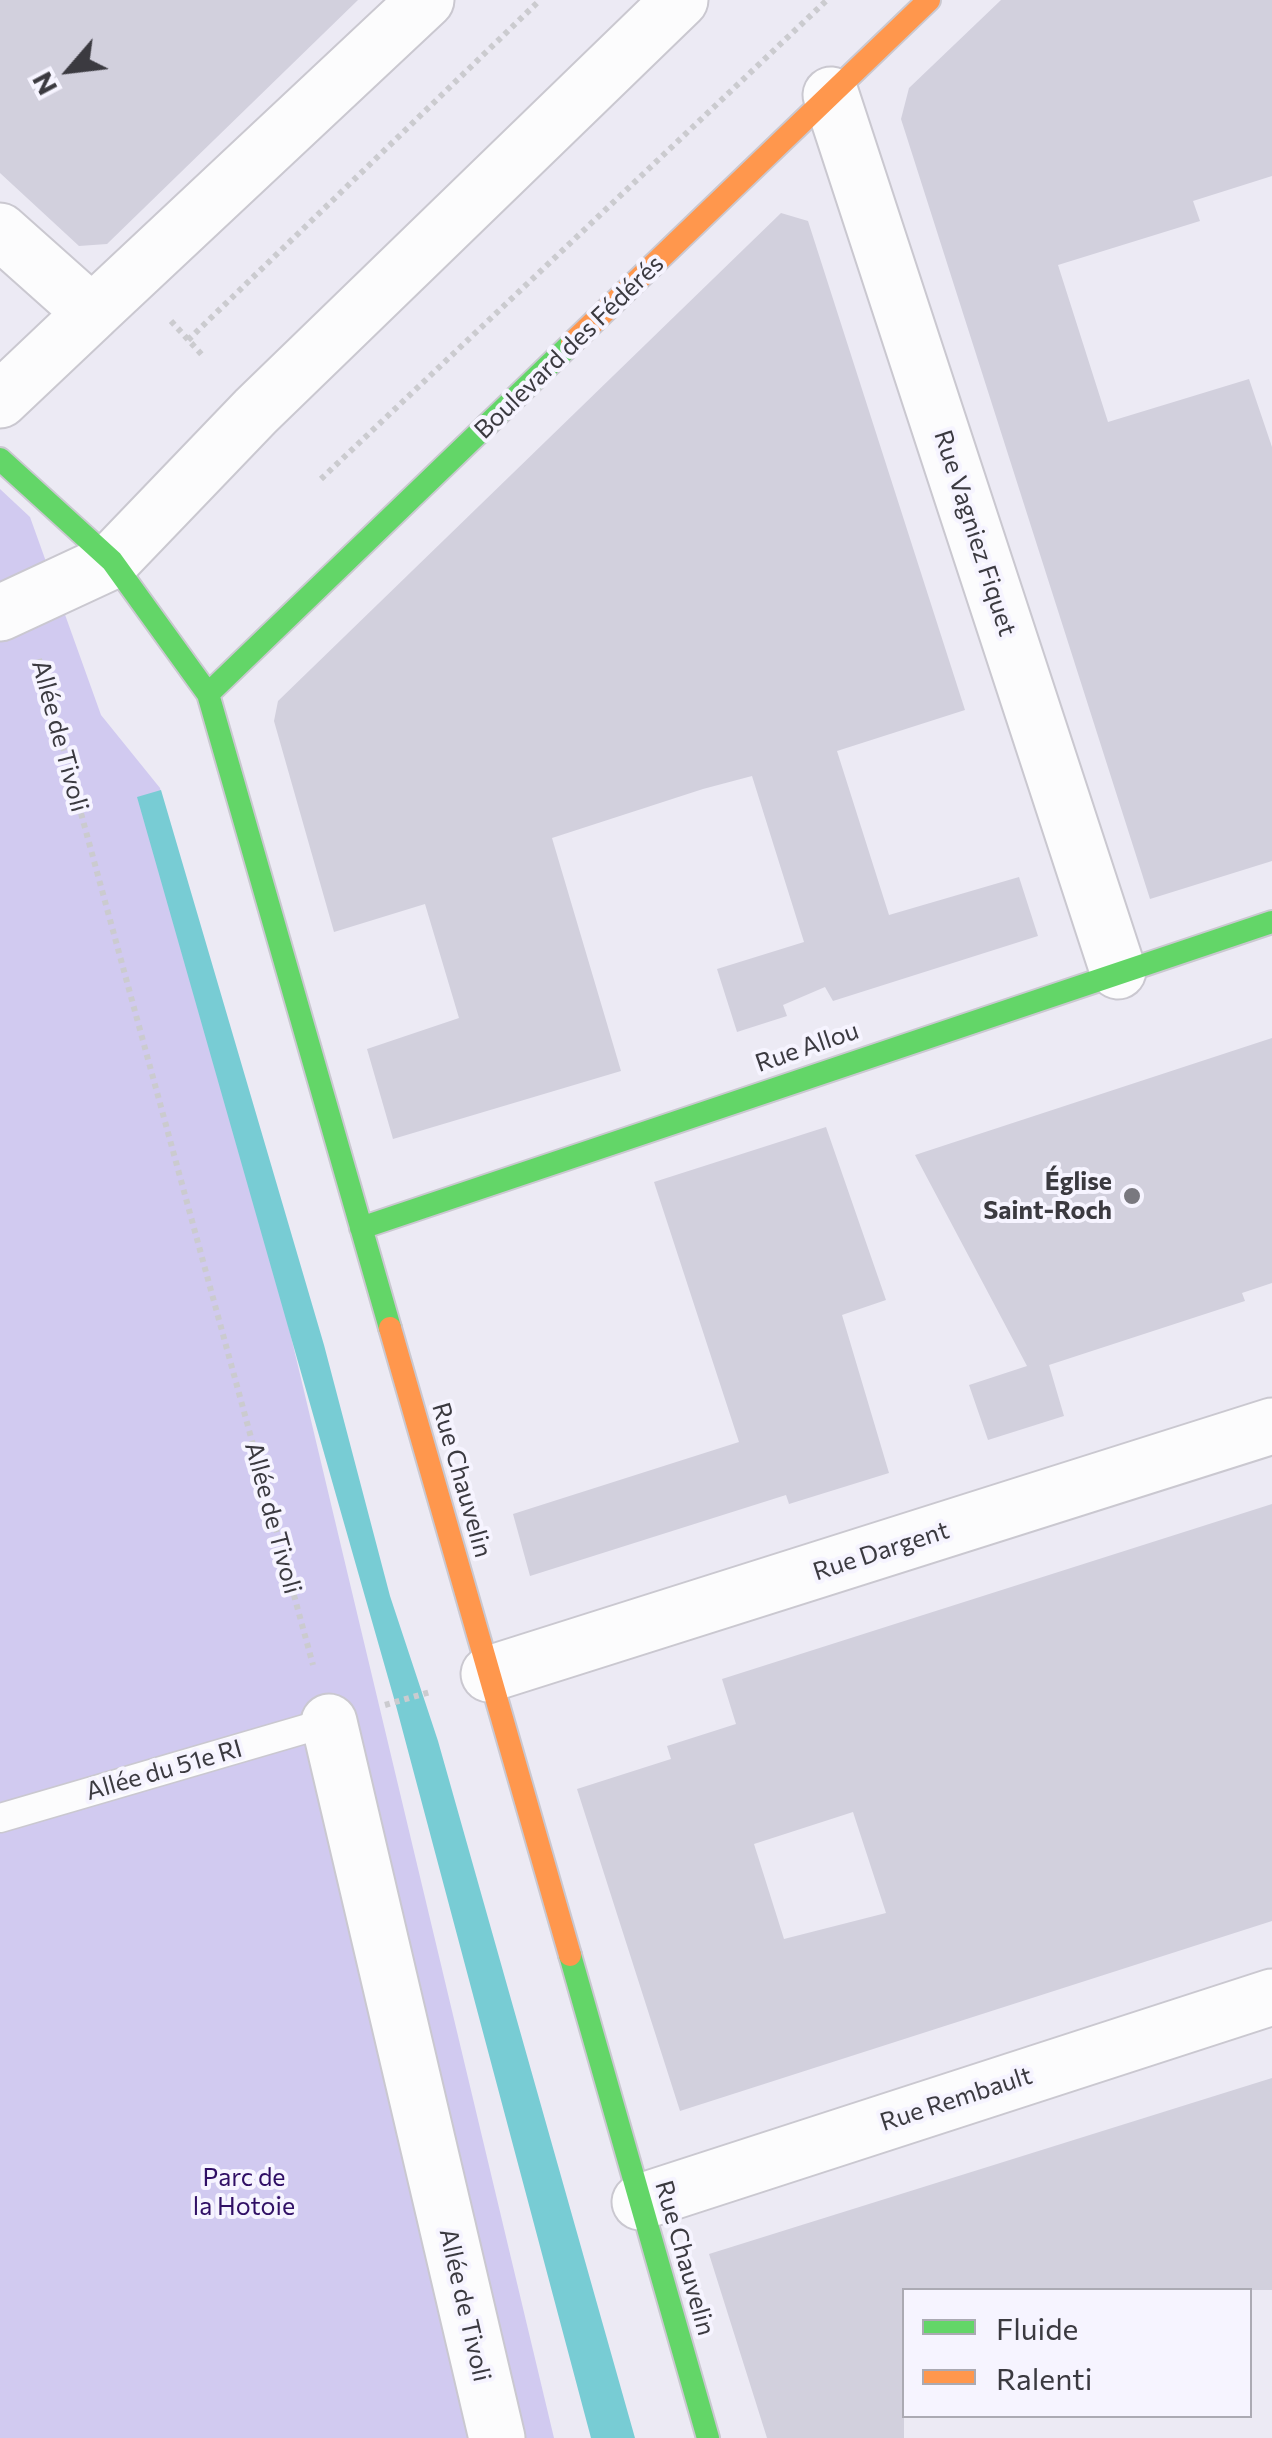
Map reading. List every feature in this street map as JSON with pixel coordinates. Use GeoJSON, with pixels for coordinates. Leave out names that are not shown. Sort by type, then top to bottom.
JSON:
{"type":"FeatureCollection","features":[{"type":"Feature","properties":{"kind":"street"},"geometry":{"type":"LineString","coordinates":[[0,400],[426,0]]}},
{"type":"Feature","properties":{"kind":"street"},"geometry":{"type":"LineString","coordinates":[[12,608],[112,561],[256,411],[680,0]]}},
{"type":"Feature","properties":{"kind":"street","name":"Boulevard des Fédérés"},"geometry":{"type":"LineString","coordinates":[[208,694],[929,0]]}},
{"type":"Feature","properties":{"kind":"street","name":"Rue Vagniez Fiquet"},"geometry":{"type":"LineString","coordinates":[[831,95],[1118,970]]}},
{"type":"Feature","properties":{"kind":"street"},"geometry":{"type":"LineString","coordinates":[[0,230],[92,313]]}},
{"type":"Feature","properties":{"kind":"street","name":"Rue Chauvelin"},"geometry":{"type":"LineString","coordinates":[[0,459],[112,561],[208,694],[708,2438]]}},
{"type":"Feature","properties":{"kind":"street","name":"Rue Allou"},"geometry":{"type":"LineString","coordinates":[[361,1228],[1118,970],[1272,922]]}},
{"type":"Feature","properties":{"kind":"street","name":"Rue Dargent"},"geometry":{"type":"LineString","coordinates":[[489,1674],[1272,1426]]}},
{"type":"Feature","properties":{"kind":"street","name":"Allée de Tivoli"},"geometry":{"type":"LineString","coordinates":[[328,1722],[496,2438]]}},
{"type":"Feature","properties":{"kind":"street","name":"Rue Rembault"},"geometry":{"type":"LineString","coordinates":[[640,2202],[1272,1997]]}},
{"type":"Feature","properties":{"kind":"lane","name":"Allée du 51e RI"},"geometry":{"type":"LineString","coordinates":[[0,1818],[328,1722]]}},
{"type":"Feature","properties":{"kind":"path"},"geometry":{"type":"LineString","coordinates":[[188,340],[540,0]]}},
{"type":"Feature","properties":{"kind":"path"},"geometry":{"type":"LineString","coordinates":[[321,479],[827,0]]}},
{"type":"Feature","properties":{"kind":"path","name":"Allée de Tivoli"},"geometry":{"type":"LineString","coordinates":[[12,608],[328,1722]]}},
{"type":"Feature","properties":{"kind":"path"},"geometry":{"type":"LineString","coordinates":[[395,1702],[435,1691]]}},
{"type":"Feature","properties":{"kind":"green space","name":"Parc de la Hotoie"},"geometry":{"type":"Polygon","coordinates":[[[0,489],[30,517],[101,715],[160,788],[554,2438],[0,2438],[0,489]]]}},
{"type":"Feature","properties":{"kind":"water"},"geometry":{"type":"Polygon","coordinates":[[[161,790],[324,1345],[390,1596],[438,1741],[635,2438],[591,2438],[395,1702],[137,797],[161,790]]]}},
{"type":"Feature","properties":{"kind":"building"},"geometry":{"type":"Polygon","coordinates":[[[0,0],[358,0],[107,244],[79,246],[0,173],[0,0]]]}},
{"type":"Feature","properties":{"kind":"building"},"geometry":{"type":"Polygon","coordinates":[[[1001,0],[1272,0],[1272,176],[1193,201],[1200,221],[1058,265],[1108,422],[1249,379],[1272,447],[1272,861],[1150,899],[901,119],[909,88],[1001,0]]]}},
{"type":"Feature","properties":{"kind":"building"},"geometry":{"type":"Polygon","coordinates":[[[781,213],[808,221],[965,710],[837,751],[889,915],[1019,877],[1038,936],[833,1001],[825,987],[783,1005],[787,1016],[737,1032],[717,969],[804,942],[752,776],[703,789],[552,838],[621,1071],[393,1139],[367,1049],[459,1018],[425,904],[334,932],[274,721],[278,701],[781,213]]]}},
{"type":"Feature","properties":{"kind":"building","name":"Église Saint-Roch"},"geometry":{"type":"Polygon","coordinates":[[[1272,1038],[1272,1283],[1242,1293],[1245,1301],[1049,1365],[1064,1416],[988,1440],[969,1385],[1027,1366],[915,1155],[1272,1038]]]}},
{"type":"Feature","properties":{"kind":"building"},"geometry":{"type":"Polygon","coordinates":[[[826,1127],[886,1300],[842,1315],[889,1473],[789,1504],[786,1495],[530,1576],[513,1514],[739,1442],[654,1182],[826,1127]]]}},
{"type":"Feature","properties":{"kind":"building"},"geometry":{"type":"Polygon","coordinates":[[[1272,1504],[1272,1921],[680,2111],[577,1789],[671,1759],[667,1746],[736,1724],[722,1679],[1272,1504]],[[853,1812],[754,1844],[784,1939],[886,1913],[853,1812]]]}},
{"type":"Feature","properties":{"kind":"building"},"geometry":{"type":"Polygon","coordinates":[[[1272,2078],[1272,2290],[902,2288],[904,2438],[767,2438],[709,2254],[1272,2078]]]}},
{"type":"Feature","properties":{"kind":"traffic: fast"},"geometry":{"type":"LineString","coordinates":[[208,694],[572,343]]}},
{"type":"Feature","properties":{"kind":"traffic: fast"},"geometry":{"type":"LineString","coordinates":[[0,459],[112,561],[208,694],[390,1328]]}},
{"type":"Feature","properties":{"kind":"traffic: fast"},"geometry":{"type":"LineString","coordinates":[[361,1228],[1272,922]]}},
{"type":"Feature","properties":{"kind":"traffic: fast"},"geometry":{"type":"LineString","coordinates":[[570,1955],[708,2438]]}},
{"type":"Feature","properties":{"kind":"traffic: slow"},"geometry":{"type":"LineString","coordinates":[[572,343],[929,0]]}},
{"type":"Feature","properties":{"kind":"traffic: slow"},"geometry":{"type":"LineString","coordinates":[[390,1328],[570,1955]]}},
{"type":"Feature","properties":{"kind":"place","name":"Église Saint-Roch"},"geometry":{"type":"Point","coordinates":[1132,1196]}}]}
